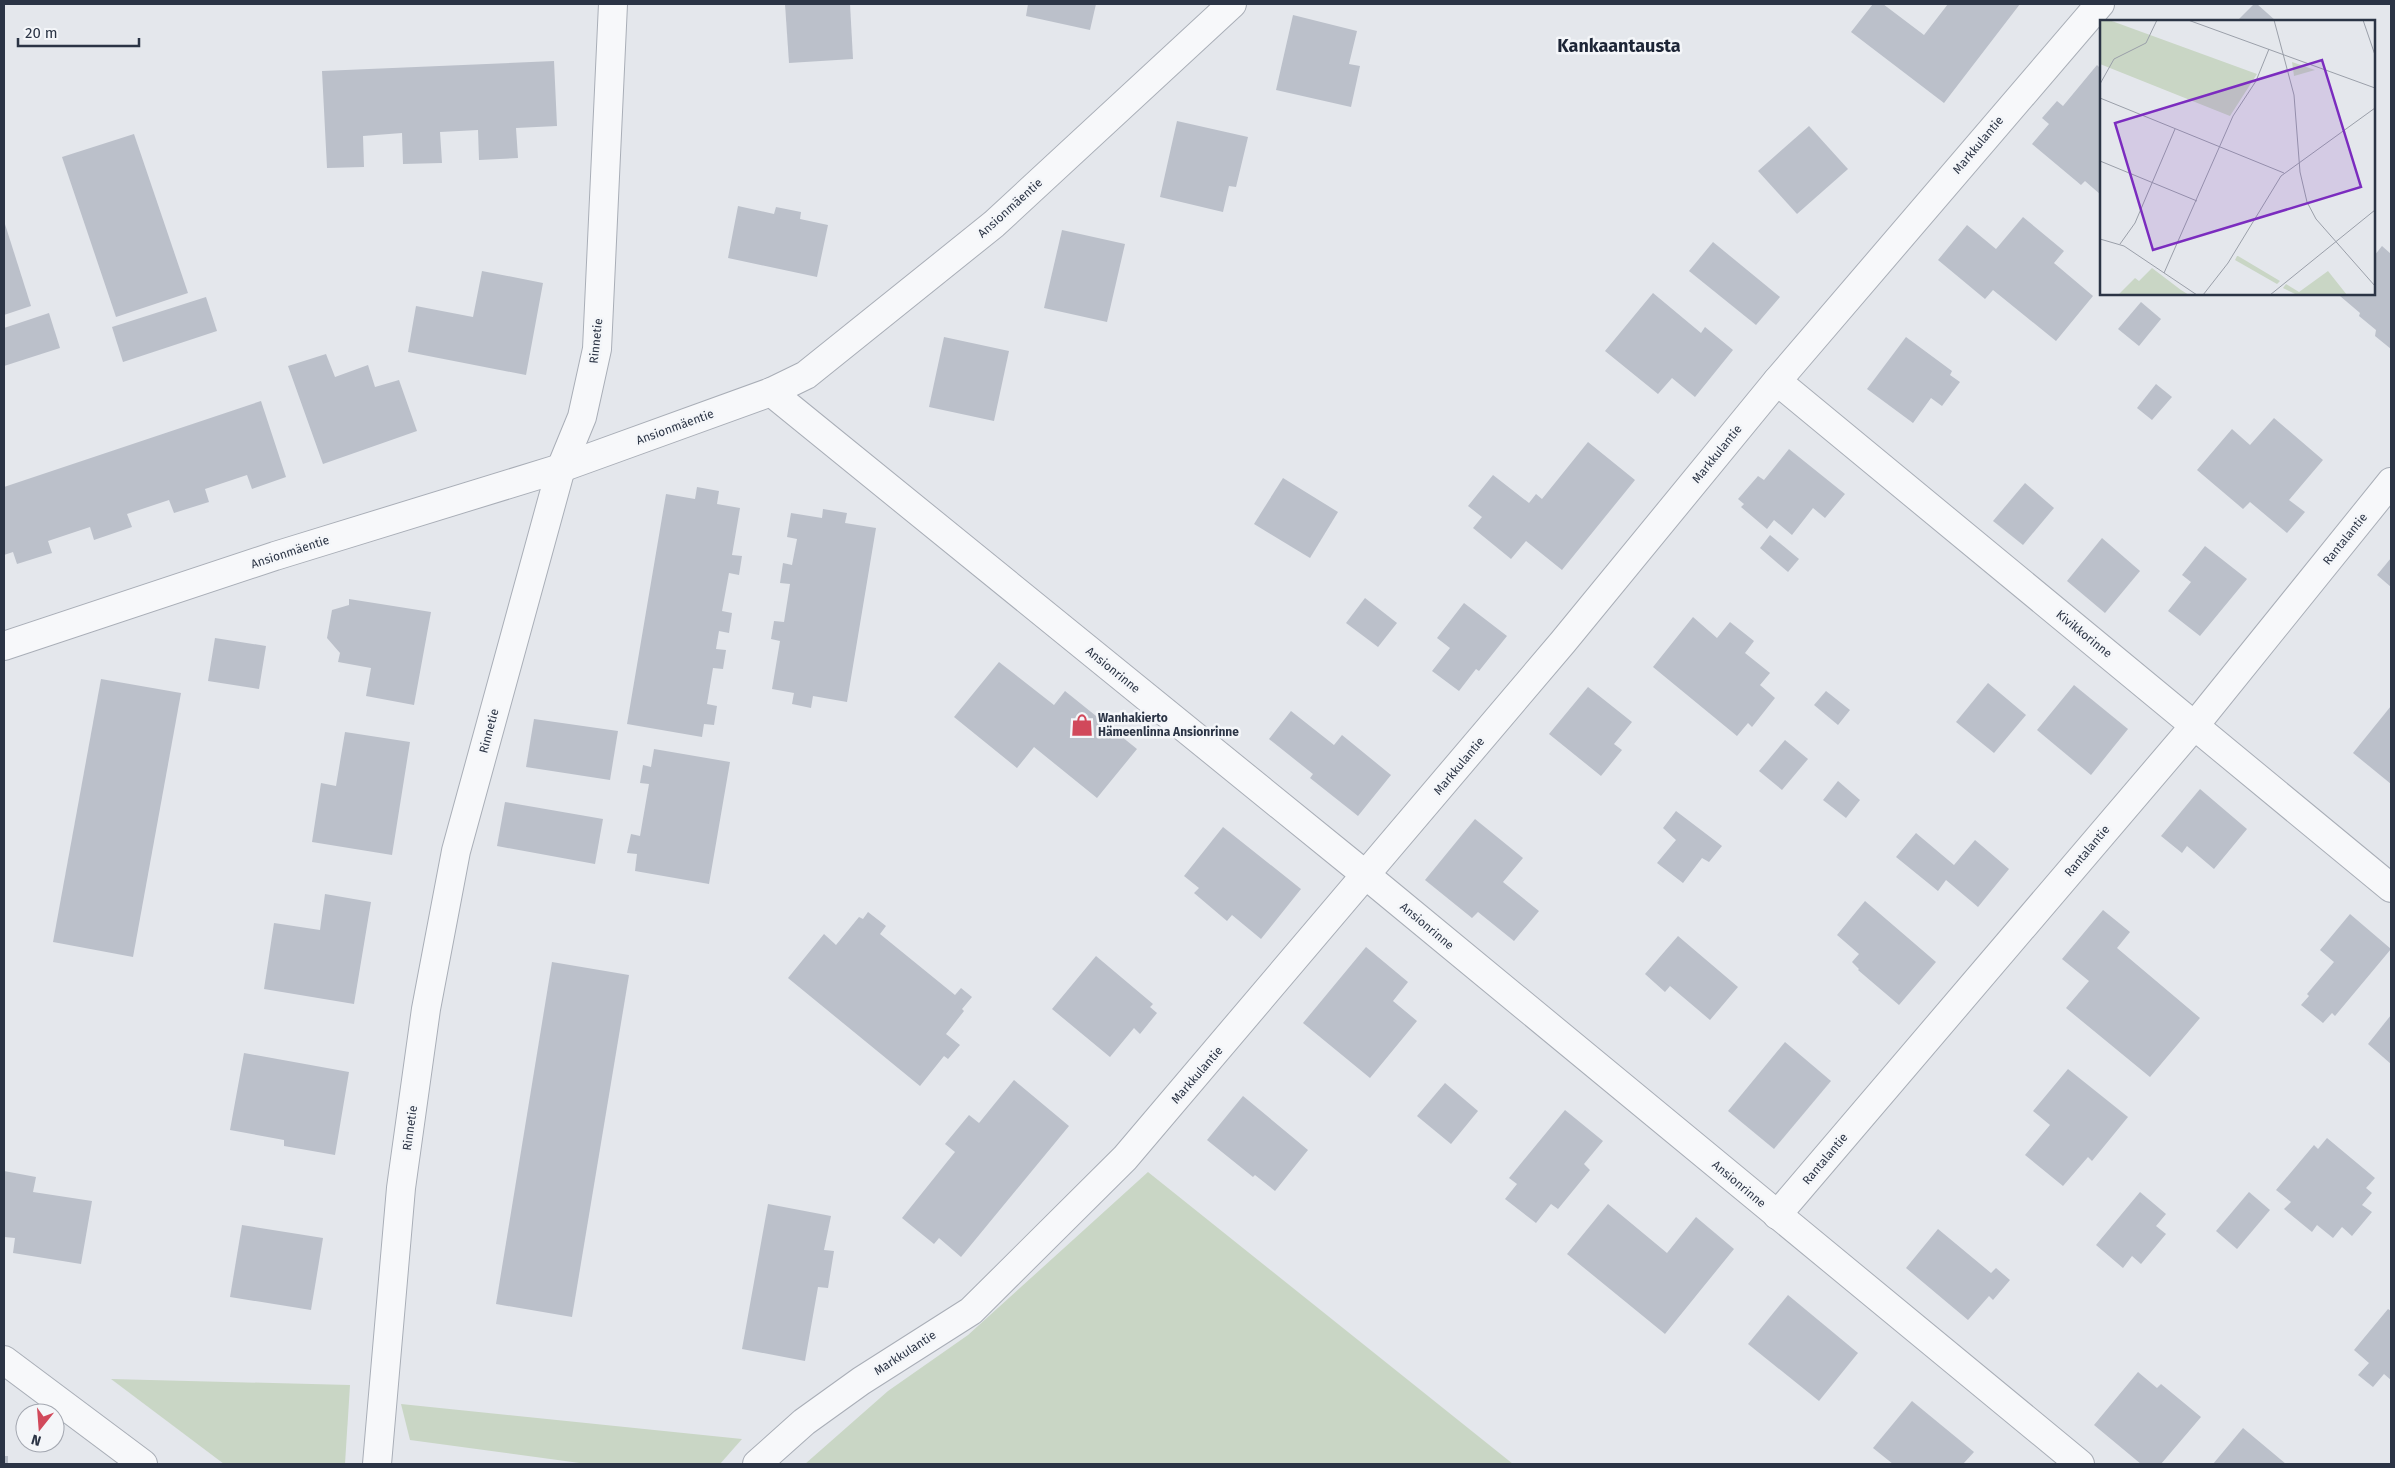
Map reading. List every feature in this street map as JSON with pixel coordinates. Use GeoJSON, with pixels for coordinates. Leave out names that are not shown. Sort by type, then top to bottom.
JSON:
{"type":"FeatureCollection","features":[{"type":"Feature","properties":{"kind":"street","name":"Rinnetie"},"geometry":{"type":"LineString","coordinates":[[377,1464],[401,1188],[426,1009],[456,851],[561,468],[582,417],[597,349],[613,4]]}},
{"type":"Feature","properties":{"kind":"street","name":"Ansionmäentie"},"geometry":{"type":"LineString","coordinates":[[4,646],[274,556],[561,468],[771,392],[806,375],[994,224],[1232,4]]}},
{"type":"Feature","properties":{"kind":"street","name":"Markkulantie"},"geometry":{"type":"LineString","coordinates":[[757,1464],[804,1422],[861,1381],[971,1311],[1125,1158],[1367,876],[1564,642],[1777,382],[2100,4]]}},
{"type":"Feature","properties":{"kind":"street","name":"Kivikkorinne"},"geometry":{"type":"LineString","coordinates":[[1777,382],[2391,888]]}},
{"type":"Feature","properties":{"kind":"street","name":"Ansionrinne"},"geometry":{"type":"LineString","coordinates":[[771,392],[1367,876],[2080,1464]]}},
{"type":"Feature","properties":{"kind":"street","name":"Rantalantie"},"geometry":{"type":"LineString","coordinates":[[1777,1215],[2194,725],[2391,482]]}},
{"type":"Feature","properties":{"kind":"street"},"geometry":{"type":"LineString","coordinates":[[4,1360],[143,1464]]}},
{"type":"Feature","properties":{"kind":"green space"},"geometry":{"type":"Polygon","coordinates":[[[1148,1172],[1513,1464],[805,1464],[888,1391],[968,1335],[1148,1172]]]}},
{"type":"Feature","properties":{"kind":"green space"},"geometry":{"type":"Polygon","coordinates":[[[111,1379],[350,1385],[345,1464],[224,1464],[111,1379]]]}},
{"type":"Feature","properties":{"kind":"green space"},"geometry":{"type":"Polygon","coordinates":[[[401,1404],[742,1439],[720,1464],[587,1464],[410,1440],[401,1404]]]}},
{"type":"Feature","properties":{"kind":"building"},"geometry":{"type":"Polygon","coordinates":[[[785,4],[850,4],[853,59],[789,63],[785,4]]]}},
{"type":"Feature","properties":{"kind":"building"},"geometry":{"type":"Polygon","coordinates":[[[1028,4],[1096,4],[1090,30],[1026,16],[1028,4]]]}},
{"type":"Feature","properties":{"kind":"building"},"geometry":{"type":"Polygon","coordinates":[[[1873,4],[1883,4],[1924,35],[1948,4],[2020,4],[1944,103],[1851,32],[1873,4]]]}},
{"type":"Feature","properties":{"kind":"building"},"geometry":{"type":"Polygon","coordinates":[[[2254,4],[2257,4],[2275,20],[2238,20],[2254,4]]]}},
{"type":"Feature","properties":{"kind":"building"},"geometry":{"type":"Polygon","coordinates":[[[1293,15],[1357,31],[1349,64],[1360,66],[1351,107],[1276,90],[1293,15]]]}},
{"type":"Feature","properties":{"kind":"building"},"geometry":{"type":"Polygon","coordinates":[[[554,61],[557,126],[516,128],[518,158],[479,160],[478,130],[440,132],[442,163],[403,164],[402,133],[363,136],[364,167],[327,168],[322,71],[554,61]]]}},
{"type":"Feature","properties":{"kind":"building"},"geometry":{"type":"Polygon","coordinates":[[[2097,65],[2100,68],[2100,194],[2085,181],[2081,185],[2032,144],[2049,124],[2042,118],[2057,101],[2063,106],[2097,65]]]}},
{"type":"Feature","properties":{"kind":"building"},"geometry":{"type":"Polygon","coordinates":[[[1177,121],[1248,137],[1236,187],[1229,186],[1223,212],[1160,197],[1177,121]]]}},
{"type":"Feature","properties":{"kind":"building"},"geometry":{"type":"Polygon","coordinates":[[[1809,126],[1848,169],[1797,214],[1758,171],[1809,126]]]}},
{"type":"Feature","properties":{"kind":"building"},"geometry":{"type":"Polygon","coordinates":[[[134,134],[188,293],[116,317],[62,157],[134,134]]]}},
{"type":"Feature","properties":{"kind":"building"},"geometry":{"type":"Polygon","coordinates":[[[738,206],[774,214],[776,207],[801,212],[800,219],[828,225],[817,277],[728,258],[738,206]]]}},
{"type":"Feature","properties":{"kind":"building"},"geometry":{"type":"Polygon","coordinates":[[[2023,217],[2064,251],[2054,263],[2093,296],[2056,341],[1993,290],[1985,299],[1938,260],[1967,225],[1996,249],[2023,217]]]}},
{"type":"Feature","properties":{"kind":"building"},"geometry":{"type":"Polygon","coordinates":[[[4,221],[31,306],[4,315],[4,221]]]}},
{"type":"Feature","properties":{"kind":"building"},"geometry":{"type":"Polygon","coordinates":[[[1062,230],[1125,244],[1107,322],[1044,308],[1062,230]]]}},
{"type":"Feature","properties":{"kind":"building"},"geometry":{"type":"Polygon","coordinates":[[[1713,242],[1780,297],[1756,325],[1689,271],[1713,242]]]}},
{"type":"Feature","properties":{"kind":"building"},"geometry":{"type":"Polygon","coordinates":[[[2382,246],[2391,254],[2391,349],[2375,336],[2376,330],[2359,316],[2360,313],[2340,296],[2375,295],[2375,255],[2382,246]]]}},
{"type":"Feature","properties":{"kind":"building"},"geometry":{"type":"Polygon","coordinates":[[[482,271],[543,283],[526,375],[408,352],[416,306],[473,317],[482,271]]]}},
{"type":"Feature","properties":{"kind":"building"},"geometry":{"type":"Polygon","coordinates":[[[1653,293],[1701,333],[1705,327],[1733,350],[1695,397],[1672,378],[1658,394],[1605,351],[1653,293]]]}},
{"type":"Feature","properties":{"kind":"building"},"geometry":{"type":"Polygon","coordinates":[[[206,297],[217,331],[123,362],[112,327],[206,297]]]}},
{"type":"Feature","properties":{"kind":"building"},"geometry":{"type":"Polygon","coordinates":[[[2141,302],[2161,319],[2139,346],[2118,329],[2141,302]]]}},
{"type":"Feature","properties":{"kind":"building"},"geometry":{"type":"Polygon","coordinates":[[[49,313],[60,348],[4,366],[4,328],[49,313]]]}},
{"type":"Feature","properties":{"kind":"building"},"geometry":{"type":"Polygon","coordinates":[[[944,337],[1009,351],[994,421],[929,407],[944,337]]]}},
{"type":"Feature","properties":{"kind":"building"},"geometry":{"type":"Polygon","coordinates":[[[1906,337],[1952,371],[1950,375],[1960,382],[1942,406],[1931,398],[1913,423],[1867,389],[1906,337]]]}},
{"type":"Feature","properties":{"kind":"building"},"geometry":{"type":"Polygon","coordinates":[[[326,354],[335,377],[368,365],[375,387],[399,380],[417,431],[323,464],[288,366],[326,354]]]}},
{"type":"Feature","properties":{"kind":"building"},"geometry":{"type":"Polygon","coordinates":[[[2156,384],[2172,397],[2152,420],[2137,408],[2156,384]]]}},
{"type":"Feature","properties":{"kind":"building"},"geometry":{"type":"Polygon","coordinates":[[[261,401],[286,477],[252,489],[247,475],[205,489],[209,502],[174,513],[169,500],[127,514],[132,527],[94,540],[90,527],[48,541],[52,553],[17,564],[13,552],[4,555],[4,487],[261,401]]]}},
{"type":"Feature","properties":{"kind":"building"},"geometry":{"type":"Polygon","coordinates":[[[2274,418],[2323,460],[2289,500],[2305,512],[2287,533],[2250,502],[2243,509],[2197,470],[2232,429],[2250,445],[2274,418]]]}},
{"type":"Feature","properties":{"kind":"building"},"geometry":{"type":"Polygon","coordinates":[[[1588,442],[1635,480],[1562,570],[1526,541],[1511,559],[1473,528],[1482,517],[1468,506],[1493,475],[1529,503],[1536,494],[1542,499],[1588,442]]]}},
{"type":"Feature","properties":{"kind":"building"},"geometry":{"type":"Polygon","coordinates":[[[1789,449],[1845,494],[1825,518],[1813,508],[1792,535],[1774,520],[1767,529],[1741,507],[1744,504],[1738,499],[1758,476],[1764,480],[1789,449]]]}},
{"type":"Feature","properties":{"kind":"building"},"geometry":{"type":"Polygon","coordinates":[[[1283,478],[1338,512],[1310,558],[1254,524],[1283,478]]]}},
{"type":"Feature","properties":{"kind":"building"},"geometry":{"type":"Polygon","coordinates":[[[2025,483],[2054,508],[2023,545],[1993,521],[2025,483]]]}},
{"type":"Feature","properties":{"kind":"building"},"geometry":{"type":"Polygon","coordinates":[[[697,487],[719,491],[717,504],[740,508],[732,555],[742,556],[739,575],[729,573],[722,611],[732,613],[729,633],[719,631],[716,649],[726,650],[723,669],[713,668],[707,704],[717,706],[714,725],[704,724],[702,737],[627,724],[666,494],[695,499],[697,487]]]}},
{"type":"Feature","properties":{"kind":"building"},"geometry":{"type":"Polygon","coordinates":[[[823,509],[847,513],[845,523],[876,528],[847,702],[813,696],[811,708],[792,704],[794,693],[772,689],[780,641],[771,639],[774,621],[784,622],[790,584],[780,583],[783,563],[792,565],[797,539],[787,537],[791,513],[822,518],[823,509]]]}},
{"type":"Feature","properties":{"kind":"building"},"geometry":{"type":"Polygon","coordinates":[[[1770,535],[1799,559],[1788,572],[1760,548],[1770,535]]]}},
{"type":"Feature","properties":{"kind":"building"},"geometry":{"type":"Polygon","coordinates":[[[2102,538],[2140,571],[2105,613],[2067,581],[2102,538]]]}},
{"type":"Feature","properties":{"kind":"building"},"geometry":{"type":"Polygon","coordinates":[[[2205,546],[2247,579],[2200,636],[2168,611],[2191,582],[2182,575],[2205,546]]]}},
{"type":"Feature","properties":{"kind":"building"},"geometry":{"type":"Polygon","coordinates":[[[2391,558],[2391,587],[2377,575],[2391,558]]]}},
{"type":"Feature","properties":{"kind":"building"},"geometry":{"type":"Polygon","coordinates":[[[1365,598],[1397,623],[1378,647],[1346,623],[1365,598]]]}},
{"type":"Feature","properties":{"kind":"building"},"geometry":{"type":"Polygon","coordinates":[[[349,599],[431,612],[414,705],[366,696],[371,668],[338,662],[340,653],[327,638],[332,610],[349,605],[349,599]]]}},
{"type":"Feature","properties":{"kind":"building"},"geometry":{"type":"Polygon","coordinates":[[[1464,603],[1507,636],[1479,671],[1476,669],[1459,691],[1432,671],[1450,648],[1437,638],[1464,603]]]}},
{"type":"Feature","properties":{"kind":"building"},"geometry":{"type":"Polygon","coordinates":[[[1693,617],[1717,638],[1730,622],[1754,641],[1745,653],[1770,673],[1760,685],[1775,698],[1752,727],[1748,723],[1737,736],[1653,667],[1693,617]]]}},
{"type":"Feature","properties":{"kind":"building"},"geometry":{"type":"Polygon","coordinates":[[[215,638],[266,646],[259,689],[208,681],[215,638]]]}},
{"type":"Feature","properties":{"kind":"building"},"geometry":{"type":"Polygon","coordinates":[[[999,662],[1054,705],[1065,691],[1137,749],[1097,798],[1034,747],[1017,768],[954,717],[999,662]]]}},
{"type":"Feature","properties":{"kind":"building"},"geometry":{"type":"Polygon","coordinates":[[[101,679],[181,693],[133,957],[53,942],[101,679]]]}},
{"type":"Feature","properties":{"kind":"building"},"geometry":{"type":"Polygon","coordinates":[[[1988,683],[2026,715],[1994,753],[1956,722],[1988,683]]]}},
{"type":"Feature","properties":{"kind":"building"},"geometry":{"type":"Polygon","coordinates":[[[2074,685],[2128,729],[2091,775],[2037,730],[2074,685]]]}},
{"type":"Feature","properties":{"kind":"building"},"geometry":{"type":"Polygon","coordinates":[[[1588,687],[1632,722],[1614,744],[1622,750],[1601,776],[1549,734],[1588,687]]]}},
{"type":"Feature","properties":{"kind":"building"},"geometry":{"type":"Polygon","coordinates":[[[1826,691],[1850,710],[1838,725],[1814,705],[1826,691]]]}},
{"type":"Feature","properties":{"kind":"building"},"geometry":{"type":"Polygon","coordinates":[[[2391,706],[2391,784],[2353,753],[2391,706]]]}},
{"type":"Feature","properties":{"kind":"building"},"geometry":{"type":"Polygon","coordinates":[[[1291,711],[1334,745],[1342,735],[1391,775],[1358,816],[1310,778],[1313,774],[1269,739],[1291,711]]]}},
{"type":"Feature","properties":{"kind":"building"},"geometry":{"type":"Polygon","coordinates":[[[534,719],[618,731],[610,780],[526,767],[534,719]]]}},
{"type":"Feature","properties":{"kind":"building"},"geometry":{"type":"Polygon","coordinates":[[[345,732],[410,742],[392,855],[312,842],[321,783],[336,786],[345,732]]]}},
{"type":"Feature","properties":{"kind":"building"},"geometry":{"type":"Polygon","coordinates":[[[1785,740],[1808,759],[1782,790],[1759,771],[1785,740]]]}},
{"type":"Feature","properties":{"kind":"building"},"geometry":{"type":"Polygon","coordinates":[[[654,749],[730,762],[709,884],[635,871],[637,854],[627,853],[631,834],[640,836],[649,784],[640,783],[643,765],[651,767],[654,749]]]}},
{"type":"Feature","properties":{"kind":"building"},"geometry":{"type":"Polygon","coordinates":[[[1838,781],[1860,800],[1846,818],[1823,800],[1838,781]]]}},
{"type":"Feature","properties":{"kind":"building"},"geometry":{"type":"Polygon","coordinates":[[[2200,789],[2247,829],[2214,869],[2187,846],[2182,853],[2161,836],[2200,789]]]}},
{"type":"Feature","properties":{"kind":"building"},"geometry":{"type":"Polygon","coordinates":[[[505,802],[603,819],[595,864],[497,846],[505,802]]]}},
{"type":"Feature","properties":{"kind":"building"},"geometry":{"type":"Polygon","coordinates":[[[1676,811],[1722,846],[1709,862],[1702,858],[1683,883],[1657,863],[1676,840],[1663,828],[1676,811]]]}},
{"type":"Feature","properties":{"kind":"building"},"geometry":{"type":"Polygon","coordinates":[[[1475,819],[1523,858],[1503,882],[1539,911],[1514,941],[1478,912],[1472,918],[1425,880],[1475,819]]]}},
{"type":"Feature","properties":{"kind":"building"},"geometry":{"type":"Polygon","coordinates":[[[1223,827],[1301,889],[1261,939],[1232,915],[1227,921],[1194,893],[1199,888],[1184,876],[1223,827]]]}},
{"type":"Feature","properties":{"kind":"building"},"geometry":{"type":"Polygon","coordinates":[[[1916,833],[1954,865],[1975,840],[2009,869],[1978,907],[1946,880],[1938,891],[1896,857],[1916,833]]]}},
{"type":"Feature","properties":{"kind":"building"},"geometry":{"type":"Polygon","coordinates":[[[325,894],[371,902],[354,1004],[264,989],[274,923],[320,930],[325,894]]]}},
{"type":"Feature","properties":{"kind":"building"},"geometry":{"type":"Polygon","coordinates":[[[1865,901],[1936,962],[1899,1005],[1858,970],[1852,962],[1859,954],[1837,935],[1865,901]]]}},
{"type":"Feature","properties":{"kind":"building"},"geometry":{"type":"Polygon","coordinates":[[[2103,910],[2130,932],[2117,948],[2200,1018],[2150,1077],[2066,1008],[2089,981],[2062,959],[2103,910]]]}},
{"type":"Feature","properties":{"kind":"building"},"geometry":{"type":"Polygon","coordinates":[[[868,912],[886,926],[880,934],[955,995],[961,988],[972,997],[962,1009],[964,1011],[946,1034],[960,1045],[948,1059],[944,1056],[920,1086],[788,978],[824,934],[836,945],[859,917],[863,919],[868,912]]]}},
{"type":"Feature","properties":{"kind":"building"},"geometry":{"type":"Polygon","coordinates":[[[2350,914],[2391,949],[2335,1016],[2332,1013],[2323,1023],[2301,1005],[2309,996],[2307,994],[2334,962],[2320,950],[2350,914]]]}},
{"type":"Feature","properties":{"kind":"building"},"geometry":{"type":"Polygon","coordinates":[[[1678,936],[1738,987],[1710,1020],[1670,986],[1665,992],[1645,974],[1678,936]]]}},
{"type":"Feature","properties":{"kind":"building"},"geometry":{"type":"Polygon","coordinates":[[[1366,947],[1408,982],[1393,1001],[1417,1021],[1370,1078],[1303,1023],[1366,947]]]}},
{"type":"Feature","properties":{"kind":"building"},"geometry":{"type":"Polygon","coordinates":[[[1096,956],[1153,1004],[1150,1007],[1157,1013],[1140,1034],[1134,1028],[1110,1057],[1052,1009],[1096,956]]]}},
{"type":"Feature","properties":{"kind":"building"},"geometry":{"type":"Polygon","coordinates":[[[552,962],[629,975],[572,1317],[496,1304],[552,962]]]}},
{"type":"Feature","properties":{"kind":"building"},"geometry":{"type":"Polygon","coordinates":[[[2391,1015],[2391,1064],[2368,1044],[2391,1015]]]}},
{"type":"Feature","properties":{"kind":"building"},"geometry":{"type":"Polygon","coordinates":[[[1785,1042],[1831,1081],[1774,1149],[1728,1111],[1785,1042]]]}},
{"type":"Feature","properties":{"kind":"building"},"geometry":{"type":"Polygon","coordinates":[[[244,1053],[349,1072],[335,1155],[284,1146],[284,1140],[230,1130],[244,1053]]]}},
{"type":"Feature","properties":{"kind":"building"},"geometry":{"type":"Polygon","coordinates":[[[2068,1069],[2128,1117],[2092,1161],[2088,1157],[2063,1186],[2025,1155],[2050,1125],[2033,1111],[2068,1069]]]}},
{"type":"Feature","properties":{"kind":"building"},"geometry":{"type":"Polygon","coordinates":[[[1014,1080],[1069,1126],[961,1257],[939,1238],[934,1244],[902,1218],[955,1152],[945,1144],[969,1115],[979,1123],[1014,1080]]]}},
{"type":"Feature","properties":{"kind":"building"},"geometry":{"type":"Polygon","coordinates":[[[1445,1083],[1478,1111],[1451,1144],[1417,1116],[1445,1083]]]}},
{"type":"Feature","properties":{"kind":"building"},"geometry":{"type":"Polygon","coordinates":[[[1243,1096],[1308,1150],[1275,1191],[1255,1175],[1253,1177],[1207,1140],[1243,1096]]]}},
{"type":"Feature","properties":{"kind":"building"},"geometry":{"type":"Polygon","coordinates":[[[1565,1110],[1603,1141],[1584,1164],[1590,1170],[1558,1209],[1551,1204],[1536,1223],[1505,1199],[1517,1184],[1509,1178],[1565,1110]]]}},
{"type":"Feature","properties":{"kind":"building"},"geometry":{"type":"Polygon","coordinates":[[[2327,1138],[2375,1178],[2366,1188],[2372,1193],[2362,1205],[2372,1212],[2352,1236],[2342,1227],[2333,1238],[2317,1225],[2312,1232],[2284,1209],[2291,1202],[2276,1190],[2314,1145],[2318,1149],[2327,1138]]]}},
{"type":"Feature","properties":{"kind":"building"},"geometry":{"type":"Polygon","coordinates":[[[4,1171],[36,1177],[33,1192],[92,1201],[81,1264],[13,1253],[15,1238],[4,1237],[4,1171]]]}},
{"type":"Feature","properties":{"kind":"building"},"geometry":{"type":"Polygon","coordinates":[[[2140,1192],[2166,1214],[2156,1226],[2166,1234],[2141,1264],[2132,1256],[2123,1268],[2096,1245],[2140,1192]]]}},
{"type":"Feature","properties":{"kind":"building"},"geometry":{"type":"Polygon","coordinates":[[[2249,1192],[2270,1210],[2237,1249],[2216,1231],[2249,1192]]]}},
{"type":"Feature","properties":{"kind":"building"},"geometry":{"type":"Polygon","coordinates":[[[768,1204],[831,1216],[824,1250],[834,1251],[828,1288],[818,1287],[805,1361],[742,1349],[768,1204]]]}},
{"type":"Feature","properties":{"kind":"building"},"geometry":{"type":"Polygon","coordinates":[[[1608,1204],[1667,1253],[1696,1217],[1734,1249],[1665,1334],[1567,1254],[1608,1204]]]}},
{"type":"Feature","properties":{"kind":"building"},"geometry":{"type":"Polygon","coordinates":[[[242,1225],[323,1238],[311,1310],[230,1297],[242,1225]]]}},
{"type":"Feature","properties":{"kind":"building"},"geometry":{"type":"Polygon","coordinates":[[[1938,1229],[1991,1273],[1996,1268],[2010,1280],[1993,1300],[1989,1296],[1968,1320],[1906,1268],[1938,1229]]]}},
{"type":"Feature","properties":{"kind":"building"},"geometry":{"type":"Polygon","coordinates":[[[1788,1295],[1858,1353],[1819,1401],[1748,1344],[1788,1295]]]}},
{"type":"Feature","properties":{"kind":"building"},"geometry":{"type":"Polygon","coordinates":[[[2388,1309],[2391,1311],[2391,1380],[2384,1374],[2373,1387],[2358,1375],[2369,1363],[2354,1350],[2388,1309]]]}},
{"type":"Feature","properties":{"kind":"building"},"geometry":{"type":"Polygon","coordinates":[[[2138,1372],[2157,1388],[2161,1384],[2201,1417],[2161,1464],[2141,1464],[2094,1425],[2138,1372]]]}},
{"type":"Feature","properties":{"kind":"building"},"geometry":{"type":"Polygon","coordinates":[[[1912,1401],[1974,1452],[1963,1464],[1893,1464],[1873,1448],[1912,1401]]]}},
{"type":"Feature","properties":{"kind":"building"},"geometry":{"type":"Polygon","coordinates":[[[2243,1428],[2286,1464],[2213,1464],[2243,1428]]]}},
{"type":"Feature","properties":{"kind":"building"},"geometry":{"type":"Polygon","coordinates":[[[4,1456],[8,1456],[8,1464],[4,1464],[4,1456]]]}},
{"type":"Feature","properties":{"kind":"place","name":"Wanhakierto Hämeenlinna Ansionrinne"},"geometry":{"type":"Point","coordinates":[1082,725]}},
{"type":"Feature","properties":{"kind":"district","name":"Kankaantausta"},"geometry":{"type":"Point","coordinates":[1619,46]}}]}
